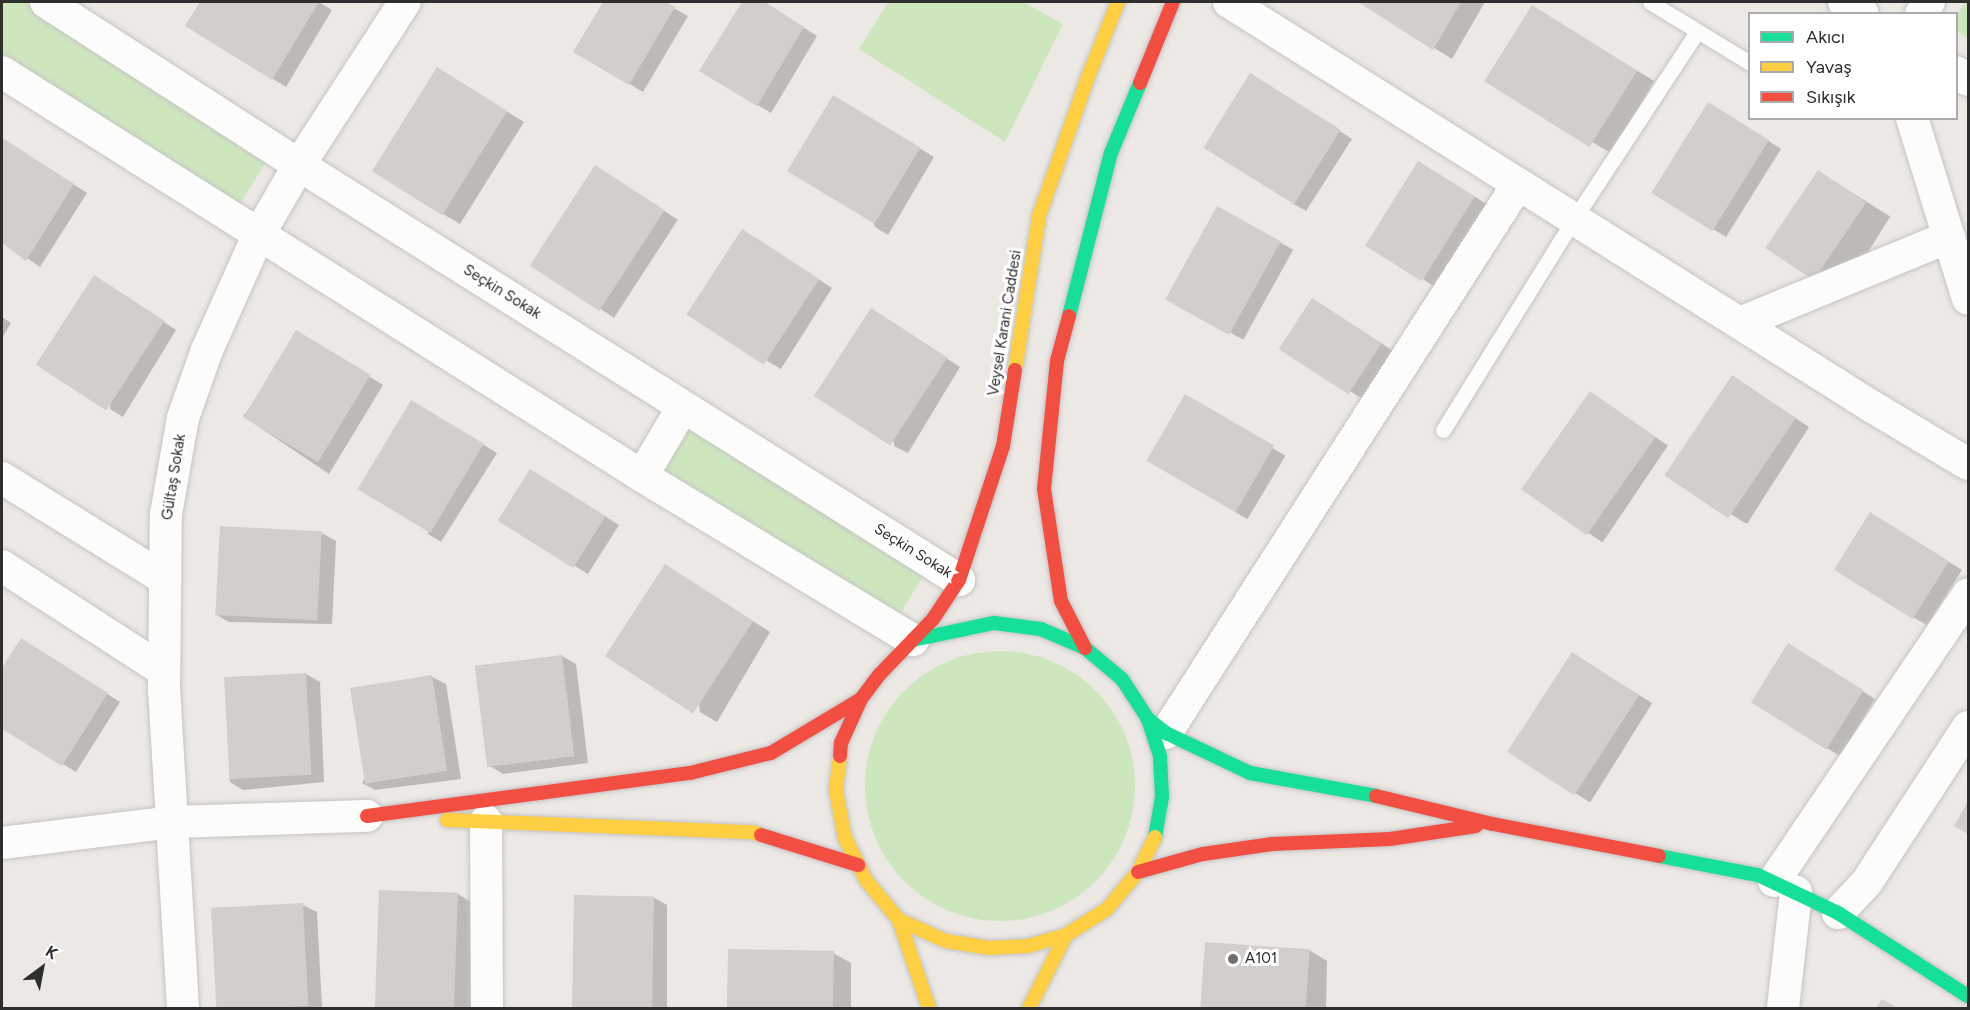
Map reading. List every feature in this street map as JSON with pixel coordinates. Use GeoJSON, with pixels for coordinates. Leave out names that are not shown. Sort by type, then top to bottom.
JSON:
{"type":"FeatureCollection","features":[{"type":"Feature","properties":{"kind":"main road","name":"Veysel Karani Caddesi"},"geometry":{"type":"LineString","coordinates":[[861,699],[880,674],[933,620],[959,580],[969,556],[1003,446],[1039,216],[1088,77],[1118,2]]}},
{"type":"Feature","properties":{"kind":"main road"},"geometry":{"type":"LineString","coordinates":[[1085,648],[1061,601],[1044,489],[1058,361],[1111,153],[1173,2]]}},
{"type":"Feature","properties":{"kind":"main road"},"geometry":{"type":"LineString","coordinates":[[914,640],[994,623],[1041,629],[1085,648],[1122,679],[1157,726],[1250,773],[1360,792],[1492,824],[1758,875],[1838,914],[1968,996]]}},
{"type":"Feature","properties":{"kind":"main road"},"geometry":{"type":"LineString","coordinates":[[367,816],[690,773],[771,753],[861,699]]}},
{"type":"Feature","properties":{"kind":"main road"},"geometry":{"type":"LineString","coordinates":[[861,699],[841,743],[836,791],[844,837],[866,880],[899,920],[929,1008]]}},
{"type":"Feature","properties":{"kind":"main road"},"geometry":{"type":"LineString","coordinates":[[899,920],[946,941],[988,948],[1028,946],[1066,935],[1107,909],[1137,872],[1155,836],[1162,797],[1157,726]]}},
{"type":"Feature","properties":{"kind":"main road"},"geometry":{"type":"LineString","coordinates":[[367,816],[752,832],[858,865]]}},
{"type":"Feature","properties":{"kind":"main road"},"geometry":{"type":"LineString","coordinates":[[1137,872],[1203,854],[1272,844],[1390,838],[1492,824]]}},
{"type":"Feature","properties":{"kind":"main road"},"geometry":{"type":"LineString","coordinates":[[1029,1008],[1066,935]]}},
{"type":"Feature","properties":{"kind":"street","name":"Seçkin Sokak"},"geometry":{"type":"LineString","coordinates":[[46,2],[299,165],[959,580]]}},
{"type":"Feature","properties":{"kind":"street","name":"Gültaş Sokak"},"geometry":{"type":"LineString","coordinates":[[183,1008],[164,671],[166,514],[183,418],[207,350],[258,236],[299,165],[405,2]]}},
{"type":"Feature","properties":{"kind":"street"},"geometry":{"type":"LineString","coordinates":[[1228,2],[1968,464]]}},
{"type":"Feature","properties":{"kind":"street"},"geometry":{"type":"LineString","coordinates":[[1844,2],[1860,12]]}},
{"type":"Feature","properties":{"kind":"street"},"geometry":{"type":"LineString","coordinates":[[2,72],[258,236],[642,476],[914,640]]}},
{"type":"Feature","properties":{"kind":"street"},"geometry":{"type":"LineString","coordinates":[[1913,120],[1968,299]]}},
{"type":"Feature","properties":{"kind":"street"},"geometry":{"type":"LineString","coordinates":[[1157,726],[1518,184]]}},
{"type":"Feature","properties":{"kind":"street"},"geometry":{"type":"LineString","coordinates":[[1740,323],[1949,237]]}},
{"type":"Feature","properties":{"kind":"street"},"geometry":{"type":"LineString","coordinates":[[642,476],[683,407]]}},
{"type":"Feature","properties":{"kind":"street"},"geometry":{"type":"LineString","coordinates":[[2,478],[165,579]]}},
{"type":"Feature","properties":{"kind":"street"},"geometry":{"type":"LineString","coordinates":[[2,566],[164,671]]}},
{"type":"Feature","properties":{"kind":"street"},"geometry":{"type":"LineString","coordinates":[[1783,1008],[1785,887],[1968,594]]}},
{"type":"Feature","properties":{"kind":"street"},"geometry":{"type":"LineString","coordinates":[[1838,914],[1867,882],[1968,727]]}},
{"type":"Feature","properties":{"kind":"street"},"geometry":{"type":"LineString","coordinates":[[2,843],[172,822],[367,816]]}},
{"type":"Feature","properties":{"kind":"street"},"geometry":{"type":"LineString","coordinates":[[486,821],[487,1008]]}},
{"type":"Feature","properties":{"kind":"lane"},"geometry":{"type":"LineString","coordinates":[[1650,2],[1748,62]]}},
{"type":"Feature","properties":{"kind":"lane"},"geometry":{"type":"LineString","coordinates":[[1443,430],[1574,219],[1697,32]]}},
{"type":"Feature","properties":{"kind":"green space"},"geometry":{"type":"Polygon","coordinates":[[[2,2],[32,2],[271,154],[238,207],[2,53],[2,2]]]}},
{"type":"Feature","properties":{"kind":"green space"},"geometry":{"type":"Polygon","coordinates":[[[888,2],[1023,2],[1063,24],[1005,142],[859,49],[888,2]]]}},
{"type":"Feature","properties":{"kind":"green space"},"geometry":{"type":"Polygon","coordinates":[[[1965,2],[1968,2],[1968,39],[1958,32],[1958,13],[1965,2]]]}},
{"type":"Feature","properties":{"kind":"green space"},"geometry":{"type":"Polygon","coordinates":[[[690,420],[930,564],[899,616],[659,472],[690,420]]]}},
{"type":"Feature","properties":{"kind":"green space"},"geometry":{"type":"Polygon","coordinates":[[[1013,651],[1052,661],[1075,673],[1096,690],[1113,711],[1125,734],[1133,760],[1135,786],[1133,812],[1125,838],[1113,861],[1096,882],[1075,899],[1052,911],[1013,921],[987,921],[948,911],[936,905],[914,891],[895,872],[875,838],[867,812],[865,773],[875,734],[881,722],[895,700],[914,681],[948,661],[974,653],[1013,651]]]}},
{"type":"Feature","properties":{"kind":"building"},"geometry":{"type":"Polygon","coordinates":[[[200,2],[319,2],[272,80],[185,26],[200,2]]]}},
{"type":"Feature","properties":{"kind":"building"},"geometry":{"type":"Polygon","coordinates":[[[603,2],[666,2],[675,7],[629,85],[573,52],[603,2]]]}},
{"type":"Feature","properties":{"kind":"building"},"geometry":{"type":"Polygon","coordinates":[[[742,2],[765,2],[804,27],[757,106],[699,71],[742,2]]]}},
{"type":"Feature","properties":{"kind":"building"},"geometry":{"type":"Polygon","coordinates":[[[1358,2],[1461,2],[1433,50],[1358,2]]]}},
{"type":"Feature","properties":{"kind":"building"},"geometry":{"type":"Polygon","coordinates":[[[1532,5],[1637,71],[1589,147],[1484,81],[1532,5]]]}},
{"type":"Feature","properties":{"kind":"building"},"geometry":{"type":"Polygon","coordinates":[[[437,67],[507,111],[442,215],[372,171],[437,67]]]}},
{"type":"Feature","properties":{"kind":"building"},"geometry":{"type":"Polygon","coordinates":[[[1250,73],[1341,130],[1294,204],[1203,148],[1250,73]]]}},
{"type":"Feature","properties":{"kind":"building"},"geometry":{"type":"Polygon","coordinates":[[[833,95],[920,148],[875,224],[787,171],[833,95]]]}},
{"type":"Feature","properties":{"kind":"building"},"geometry":{"type":"Polygon","coordinates":[[[1708,102],[1769,140],[1712,231],[1651,193],[1708,102]]]}},
{"type":"Feature","properties":{"kind":"building"},"geometry":{"type":"Polygon","coordinates":[[[2,138],[74,184],[26,261],[2,243],[2,138]]]}},
{"type":"Feature","properties":{"kind":"building"},"geometry":{"type":"Polygon","coordinates":[[[1418,161],[1475,197],[1422,281],[1365,246],[1418,161]]]}},
{"type":"Feature","properties":{"kind":"building"},"geometry":{"type":"Polygon","coordinates":[[[595,165],[665,210],[599,311],[530,266],[595,165]]]}},
{"type":"Feature","properties":{"kind":"building"},"geometry":{"type":"Polygon","coordinates":[[[1818,170],[1866,202],[1814,280],[1765,248],[1818,170]]]}},
{"type":"Feature","properties":{"kind":"building"},"geometry":{"type":"Polygon","coordinates":[[[1217,206],[1281,241],[1229,335],[1165,300],[1217,206]]]}},
{"type":"Feature","properties":{"kind":"building"},"geometry":{"type":"Polygon","coordinates":[[[742,229],[819,279],[764,365],[686,315],[742,229]]]}},
{"type":"Feature","properties":{"kind":"building"},"geometry":{"type":"Polygon","coordinates":[[[94,275],[164,321],[106,410],[36,365],[94,275]]]}},
{"type":"Feature","properties":{"kind":"building"},"geometry":{"type":"Polygon","coordinates":[[[1312,298],[1382,343],[1348,394],[1279,349],[1312,298]]]}},
{"type":"Feature","properties":{"kind":"building"},"geometry":{"type":"Polygon","coordinates":[[[871,308],[947,358],[890,446],[814,396],[871,308]]]}},
{"type":"Feature","properties":{"kind":"building"},"geometry":{"type":"Polygon","coordinates":[[[296,330],[371,375],[318,462],[243,417],[296,330]]]}},
{"type":"Feature","properties":{"kind":"building"},"geometry":{"type":"Polygon","coordinates":[[[1732,375],[1796,418],[1728,518],[1664,475],[1732,375]]]}},
{"type":"Feature","properties":{"kind":"building"},"geometry":{"type":"Polygon","coordinates":[[[1590,391],[1656,437],[1587,535],[1521,489],[1590,391]]]}},
{"type":"Feature","properties":{"kind":"building"},"geometry":{"type":"Polygon","coordinates":[[[1185,394],[1274,446],[1236,512],[1146,461],[1185,394]]]}},
{"type":"Feature","properties":{"kind":"building"},"geometry":{"type":"Polygon","coordinates":[[[411,400],[484,444],[430,533],[357,489],[411,400]]]}},
{"type":"Feature","properties":{"kind":"building"},"geometry":{"type":"Polygon","coordinates":[[[530,469],[605,516],[573,568],[498,521],[530,469]]]}},
{"type":"Feature","properties":{"kind":"building"},"geometry":{"type":"Polygon","coordinates":[[[1870,512],[1949,561],[1913,619],[1834,570],[1870,512]]]}},
{"type":"Feature","properties":{"kind":"building"},"geometry":{"type":"Polygon","coordinates":[[[220,526],[322,531],[317,620],[215,615],[220,526]]]}},
{"type":"Feature","properties":{"kind":"building"},"geometry":{"type":"Polygon","coordinates":[[[665,564],[753,621],[693,713],[605,656],[665,564]]]}},
{"type":"Feature","properties":{"kind":"building"},"geometry":{"type":"Polygon","coordinates":[[[21,638],[108,693],[62,766],[2,729],[2,668],[21,638]]]}},
{"type":"Feature","properties":{"kind":"building"},"geometry":{"type":"Polygon","coordinates":[[[1788,643],[1863,690],[1826,750],[1751,702],[1788,643]]]}},
{"type":"Feature","properties":{"kind":"building"},"geometry":{"type":"Polygon","coordinates":[[[1572,652],[1639,696],[1574,795],[1507,752],[1572,652]]]}},
{"type":"Feature","properties":{"kind":"building"},"geometry":{"type":"Polygon","coordinates":[[[562,655],[574,756],[487,767],[475,666],[562,655]]]}},
{"type":"Feature","properties":{"kind":"building"},"geometry":{"type":"Polygon","coordinates":[[[306,673],[311,775],[229,779],[224,677],[306,673]]]}},
{"type":"Feature","properties":{"kind":"building"},"geometry":{"type":"Polygon","coordinates":[[[432,675],[447,771],[365,784],[350,688],[432,675]]]}},
{"type":"Feature","properties":{"kind":"building"},"geometry":{"type":"Polygon","coordinates":[[[1968,801],[1968,834],[1954,826],[1968,801]]]}},
{"type":"Feature","properties":{"kind":"building"},"geometry":{"type":"Polygon","coordinates":[[[379,890],[458,893],[454,1008],[375,1008],[379,890]]]}},
{"type":"Feature","properties":{"kind":"building"},"geometry":{"type":"Polygon","coordinates":[[[574,895],[654,896],[652,1008],[572,1008],[574,895]]]}},
{"type":"Feature","properties":{"kind":"building"},"geometry":{"type":"Polygon","coordinates":[[[303,903],[308,1006],[216,1008],[211,908],[303,903]]]}},
{"type":"Feature","properties":{"kind":"building"},"geometry":{"type":"Polygon","coordinates":[[[1205,942],[1310,949],[1306,1008],[1200,1008],[1205,942]]]}},
{"type":"Feature","properties":{"kind":"building"},"geometry":{"type":"Polygon","coordinates":[[[728,949],[834,951],[833,1008],[727,1008],[728,949]]]}},
{"type":"Feature","properties":{"kind":"building"},"geometry":{"type":"Polygon","coordinates":[[[1882,999],[1898,1008],[1876,1008],[1882,999]]]}},
{"type":"Feature","properties":{"kind":"traffic: fast"},"geometry":{"type":"LineString","coordinates":[[1069,316],[1111,153],[1140,83]]}},
{"type":"Feature","properties":{"kind":"traffic: fast"},"geometry":{"type":"LineString","coordinates":[[913,640],[994,623],[1041,629],[1085,648],[1122,679],[1148,719],[1160,757],[1162,797],[1155,837]]}},
{"type":"Feature","properties":{"kind":"traffic: fast"},"geometry":{"type":"LineString","coordinates":[[1148,719],[1166,733],[1250,773],[1376,796]]}},
{"type":"Feature","properties":{"kind":"traffic: fast"},"geometry":{"type":"LineString","coordinates":[[1659,856],[1758,875],[1838,913],[1968,996]]}},
{"type":"Feature","properties":{"kind":"traffic: slow"},"geometry":{"type":"LineString","coordinates":[[1015,370],[1039,216],[1088,77],[1118,2]]}},
{"type":"Feature","properties":{"kind":"traffic: slow"},"geometry":{"type":"LineString","coordinates":[[840,756],[836,791],[845,838],[866,880],[899,920],[946,941],[989,948],[1028,946],[1066,935],[1107,909],[1138,872],[1155,837]]}},
{"type":"Feature","properties":{"kind":"traffic: slow"},"geometry":{"type":"LineString","coordinates":[[447,820],[752,832],[761,835]]}},
{"type":"Feature","properties":{"kind":"traffic: slow"},"geometry":{"type":"LineString","coordinates":[[899,920],[929,1008]]}},
{"type":"Feature","properties":{"kind":"traffic: slow"},"geometry":{"type":"LineString","coordinates":[[1029,1008],[1066,935]]}},
{"type":"Feature","properties":{"kind":"traffic: jam"},"geometry":{"type":"LineString","coordinates":[[1140,83],[1173,2]]}},
{"type":"Feature","properties":{"kind":"traffic: jam"},"geometry":{"type":"LineString","coordinates":[[1069,316],[1057,361],[1044,489],[1061,601],[1085,648]]}},
{"type":"Feature","properties":{"kind":"traffic: jam"},"geometry":{"type":"LineString","coordinates":[[840,756],[841,743],[861,699],[880,674],[933,619],[959,580],[1003,446],[1015,370]]}},
{"type":"Feature","properties":{"kind":"traffic: jam"},"geometry":{"type":"LineString","coordinates":[[367,816],[690,773],[771,753],[861,699]]}},
{"type":"Feature","properties":{"kind":"traffic: jam"},"geometry":{"type":"LineString","coordinates":[[1376,796],[1493,824],[1659,856]]}},
{"type":"Feature","properties":{"kind":"traffic: jam"},"geometry":{"type":"LineString","coordinates":[[1138,872],[1203,854],[1272,844],[1390,839],[1476,826]]}},
{"type":"Feature","properties":{"kind":"traffic: jam"},"geometry":{"type":"LineString","coordinates":[[761,835],[858,865]]}},
{"type":"Feature","properties":{"kind":"place","name":"A101"},"geometry":{"type":"Point","coordinates":[1233,959]}}]}
